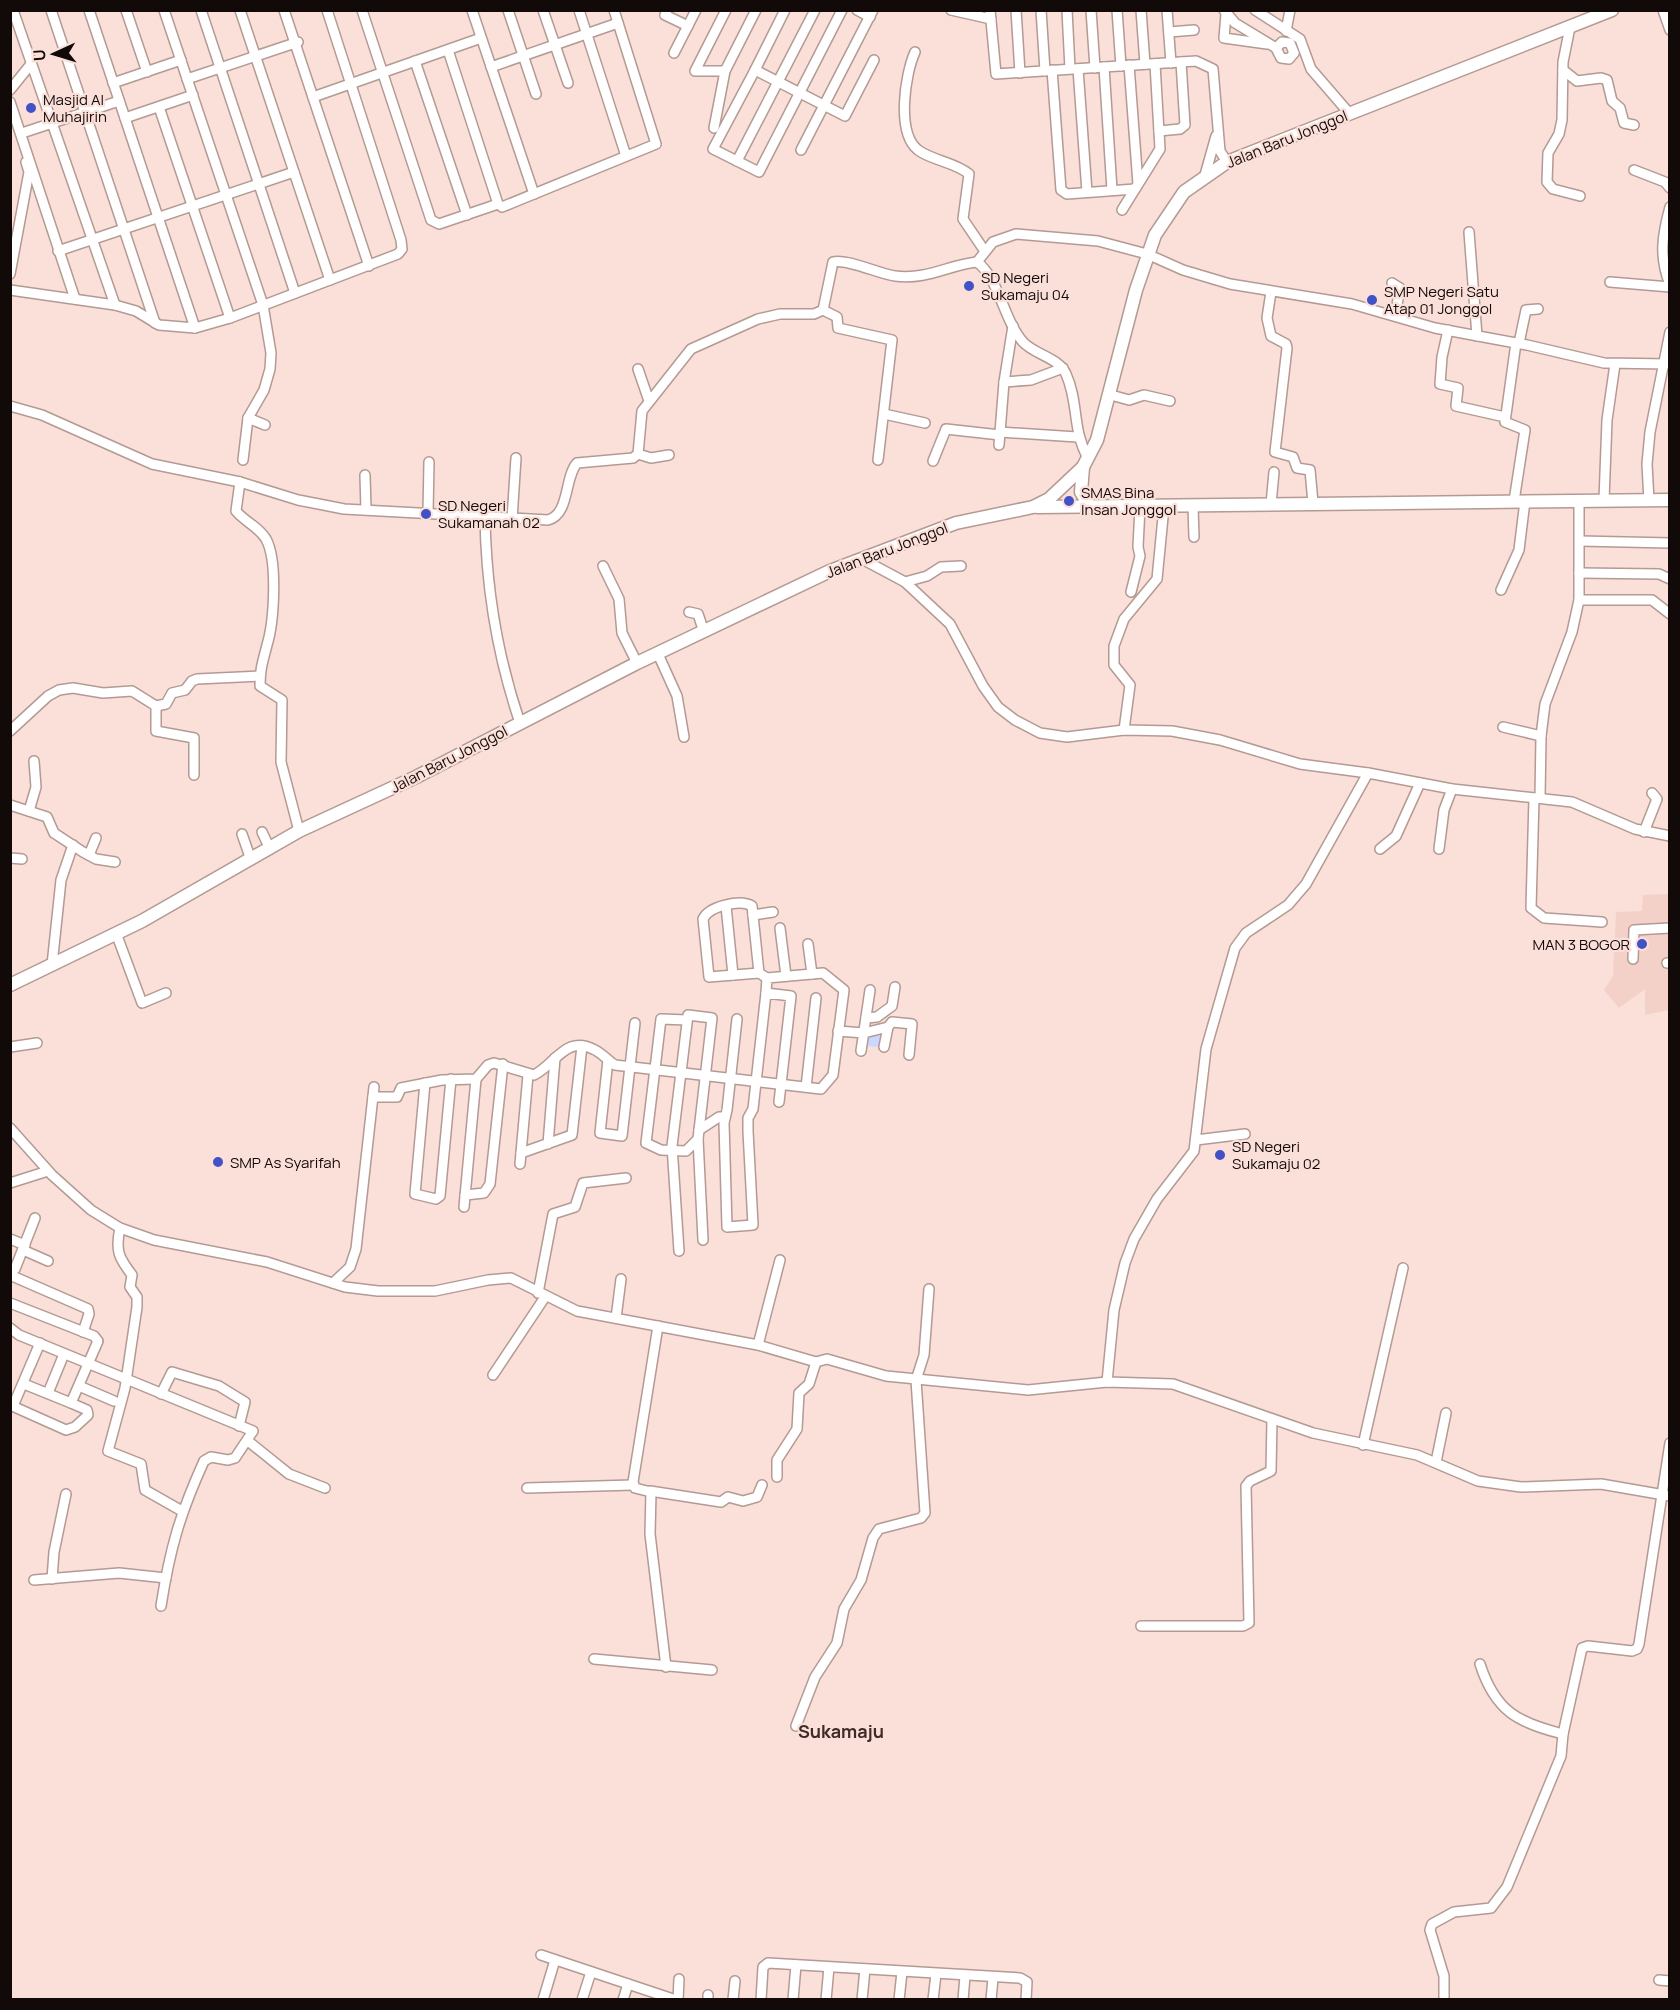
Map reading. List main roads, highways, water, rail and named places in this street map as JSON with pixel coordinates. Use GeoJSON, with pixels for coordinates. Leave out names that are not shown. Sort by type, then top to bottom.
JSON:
{"type":"FeatureCollection","features":[{"type":"Feature","properties":{"kind":"main road","name":"Jalan Baru Jonggol"},"geometry":{"type":"LineString","coordinates":[[10,985],[116,933],[300,831],[408,780],[637,663],[830,571],[967,519],[1033,507],[1056,494],[1086,463],[1097,441],[1147,254],[1167,214],[1190,187],[1227,162],[1612,10]]}},
{"type":"Feature","properties":{"kind":"main road"},"geometry":{"type":"LineString","coordinates":[[1086,463],[1081,492],[1090,507]]}},
{"type":"Feature","properties":{"kind":"main road"},"geometry":{"type":"LineString","coordinates":[[1033,507],[1670,500]]}},
{"type":"Feature","properties":{"kind":"place","name":"Masjid Al Muhajirin"},"geometry":{"type":"Point","coordinates":[31,108]}},
{"type":"Feature","properties":{"kind":"place","name":"SD Negeri Sukamaju 04"},"geometry":{"type":"Point","coordinates":[969,286]}},
{"type":"Feature","properties":{"kind":"place","name":"SMP Negeri Satu Atap 01 Jonggol"},"geometry":{"type":"Point","coordinates":[1372,300]}},
{"type":"Feature","properties":{"kind":"place","name":"SMAS Bina Insan Jonggol"},"geometry":{"type":"Point","coordinates":[1069,501]}},
{"type":"Feature","properties":{"kind":"place","name":"SD Negeri Sukamanah 02"},"geometry":{"type":"Point","coordinates":[426,514]}},
{"type":"Feature","properties":{"kind":"place","name":"MAN 3 BOGOR"},"geometry":{"type":"Point","coordinates":[1642,944]}},
{"type":"Feature","properties":{"kind":"place","name":"SD Negeri Sukamaju 02"},"geometry":{"type":"Point","coordinates":[1220,1155]}},
{"type":"Feature","properties":{"kind":"place","name":"SMP As Syarifah"},"geometry":{"type":"Point","coordinates":[218,1162]}},
{"type":"Feature","properties":{"kind":"district","name":"Sukamaju"},"geometry":{"type":"Point","coordinates":[841,1731]}}]}
